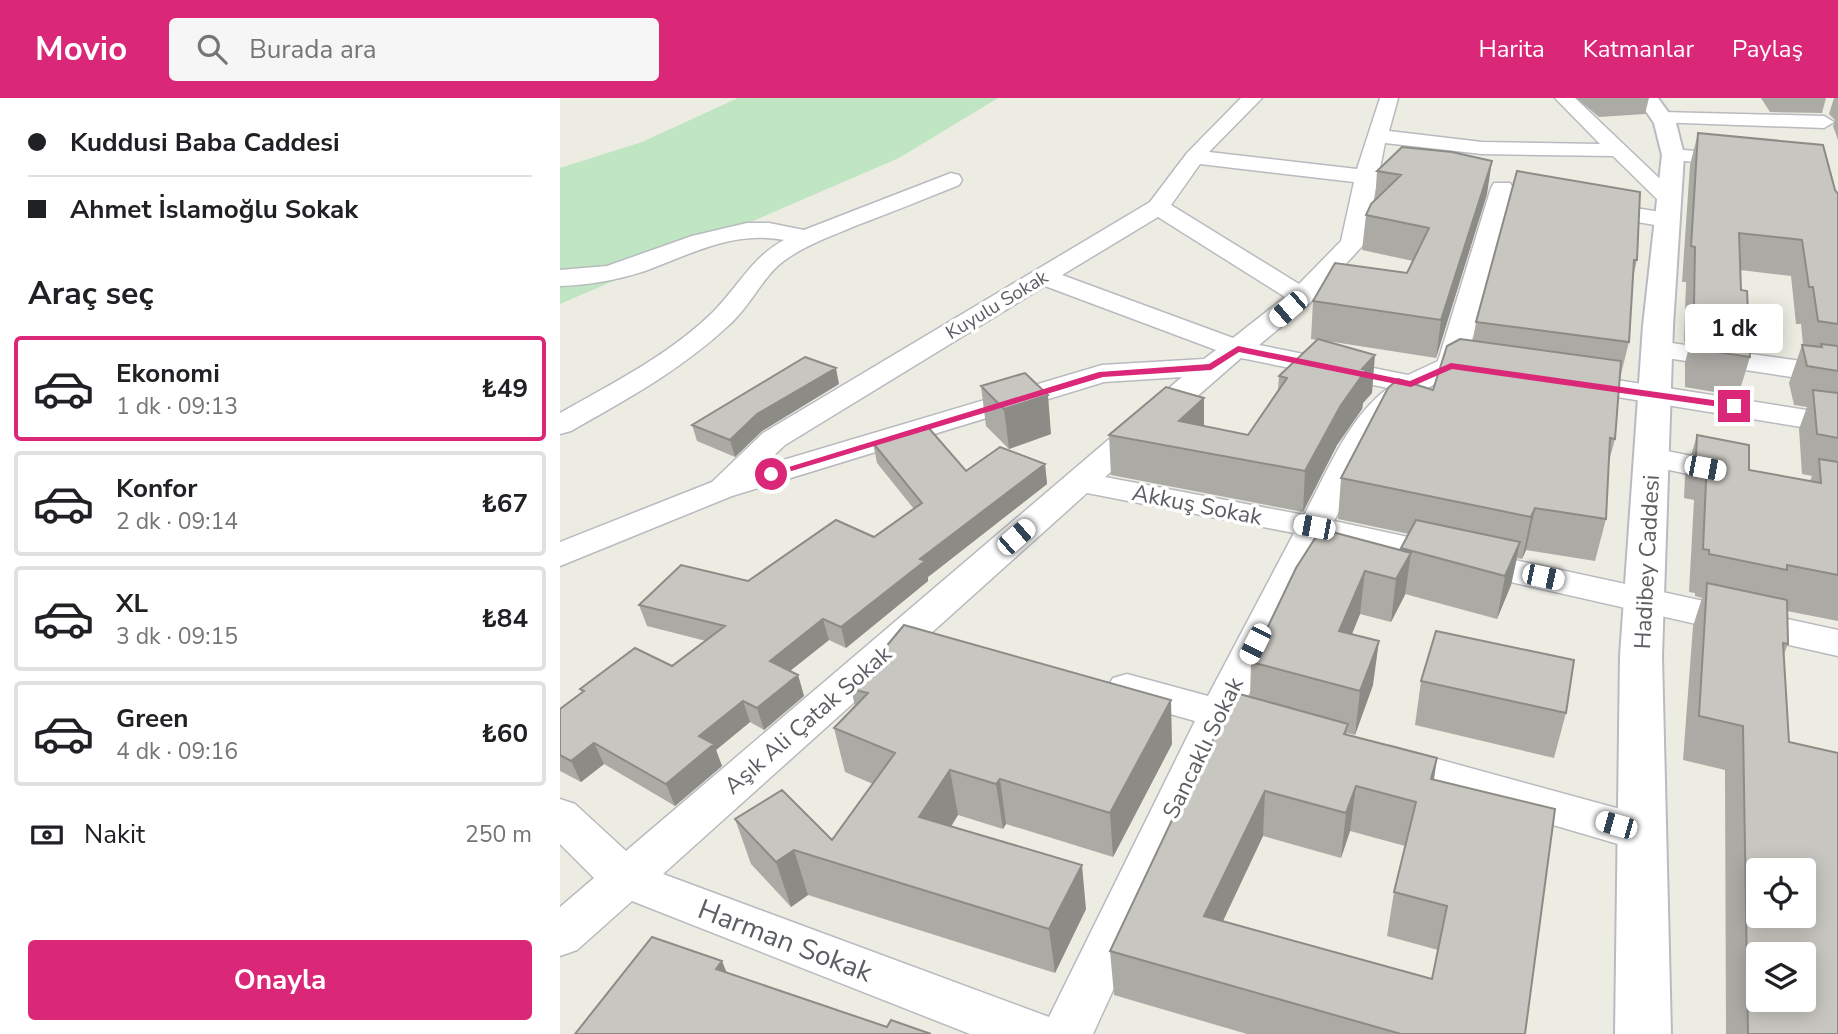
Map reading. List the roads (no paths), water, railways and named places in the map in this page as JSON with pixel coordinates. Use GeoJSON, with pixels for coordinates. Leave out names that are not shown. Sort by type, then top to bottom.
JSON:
{"type":"FeatureCollection","features":[{"type":"Feature","properties":{"kind":"main road","name":"Hadibey Caddesi"},"geometry":{"type":"LineString","coordinates":[[1643,1034],[1641,656],[1657,349],[1672,155],[1669,134],[1654,108]]}},
{"type":"Feature","properties":{"kind":"street","name":"Kuyulu Sokak"},"geometry":{"type":"LineString","coordinates":[[720,489],[774,439],[1158,207],[1194,157],[1228,117],[1253,98]]}},
{"type":"Feature","properties":{"kind":"street","name":"Aşık Ali Çatak Sokak"},"geometry":{"type":"LineString","coordinates":[[560,936],[1079,482],[1302,296],[1353,243],[1367,172],[1389,98]]}},
{"type":"Feature","properties":{"kind":"street"},"geometry":{"type":"LineString","coordinates":[[1564,98],[1618,150],[1668,209]]}},
{"type":"Feature","properties":{"kind":"street"},"geometry":{"type":"LineString","coordinates":[[1761,98],[1781,121]]}},
{"type":"Feature","properties":{"kind":"street"},"geometry":{"type":"LineString","coordinates":[[1818,98],[1825,110],[1824,145]]}},
{"type":"Feature","properties":{"kind":"street"},"geometry":{"type":"LineString","coordinates":[[1654,108],[1781,121],[1824,122]]}},
{"type":"Feature","properties":{"kind":"street"},"geometry":{"type":"LineString","coordinates":[[1376,136],[1482,148],[1618,150]]}},
{"type":"Feature","properties":{"kind":"street"},"geometry":{"type":"LineString","coordinates":[[1672,155],[1755,163]]}},
{"type":"Feature","properties":{"kind":"street"},"geometry":{"type":"LineString","coordinates":[[1194,157],[1367,172],[1395,169]]}},
{"type":"Feature","properties":{"kind":"street"},"geometry":{"type":"LineString","coordinates":[[560,425],[659,369],[683,351],[722,318],[769,261],[806,237],[951,180]]}},
{"type":"Feature","properties":{"kind":"street","name":"Sancaklı Sokak"},"geometry":{"type":"LineString","coordinates":[[1068,1034],[1219,713],[1368,424],[1390,399],[1411,384],[1465,368],[1503,189]]}},
{"type":"Feature","properties":{"kind":"street"},"geometry":{"type":"LineString","coordinates":[[1576,205],[1668,209]]}},
{"type":"Feature","properties":{"kind":"street"},"geometry":{"type":"LineString","coordinates":[[1158,207],[1302,296]]}},
{"type":"Feature","properties":{"kind":"street"},"geometry":{"type":"LineString","coordinates":[[560,278],[594,277],[622,271],[734,232],[766,230],[806,237]]}},
{"type":"Feature","properties":{"kind":"street"},"geometry":{"type":"LineString","coordinates":[[1044,277],[1225,358]]}},
{"type":"Feature","properties":{"kind":"street"},"geometry":{"type":"LineString","coordinates":[[1657,349],[1838,375]]}},
{"type":"Feature","properties":{"kind":"street"},"geometry":{"type":"LineString","coordinates":[[560,555],[720,489],[1102,374],[1225,358],[1411,384]]}},
{"type":"Feature","properties":{"kind":"street"},"geometry":{"type":"LineString","coordinates":[[1546,379],[1838,424]]}},
{"type":"Feature","properties":{"kind":"street"},"geometry":{"type":"LineString","coordinates":[[1652,457],[1758,478]]}},
{"type":"Feature","properties":{"kind":"street","name":"Akkuş Sokak"},"geometry":{"type":"LineString","coordinates":[[1079,482],[1314,527],[1838,643]]}},
{"type":"Feature","properties":{"kind":"street"},"geometry":{"type":"LineString","coordinates":[[912,630],[952,640]]}},
{"type":"Feature","properties":{"kind":"street"},"geometry":{"type":"LineString","coordinates":[[1085,677],[1272,728]]}},
{"type":"Feature","properties":{"kind":"street"},"geometry":{"type":"LineString","coordinates":[[1351,751],[1642,833]]}},
{"type":"Feature","properties":{"kind":"street","name":"Harman Sokak"},"geometry":{"type":"LineString","coordinates":[[560,816],[625,879],[1031,1034]]}}]}
